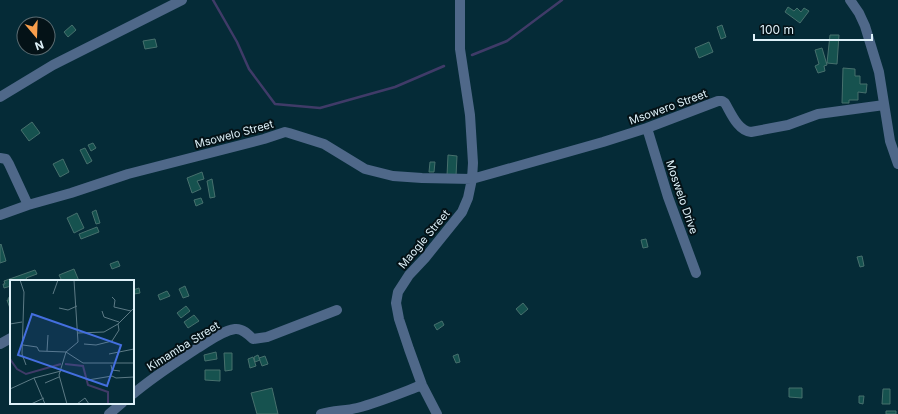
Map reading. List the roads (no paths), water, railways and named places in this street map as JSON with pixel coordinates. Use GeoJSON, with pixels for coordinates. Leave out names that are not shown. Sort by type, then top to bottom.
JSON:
{"type":"FeatureCollection","features":[{"type":"Feature","properties":{"kind":"street"},"geometry":{"type":"LineString","coordinates":[[0,97],[52,65],[182,0]]}},
{"type":"Feature","properties":{"kind":"street","name":"Maogle Street"},"geometry":{"type":"LineString","coordinates":[[437,414],[422,385],[399,319],[396,303],[398,292],[409,275],[430,253],[462,212],[468,198],[472,179],[473,163],[470,115],[460,50],[460,0]]}},
{"type":"Feature","properties":{"kind":"street"},"geometry":{"type":"LineString","coordinates":[[850,0],[859,13],[865,26],[879,72],[890,141],[898,164]]}},
{"type":"Feature","properties":{"kind":"street","name":"Msowero Street"},"geometry":{"type":"LineString","coordinates":[[472,179],[647,128],[718,101],[725,103],[740,127],[745,132],[788,125],[818,114],[884,105]]}},
{"type":"Feature","properties":{"kind":"street","name":"Moswelo Drive"},"geometry":{"type":"LineString","coordinates":[[647,128],[668,197],[696,273]]}},
{"type":"Feature","properties":{"kind":"street","name":"Msowelo Street"},"geometry":{"type":"LineString","coordinates":[[0,215],[128,174],[285,132],[324,144],[365,169],[393,176],[472,179]]}},
{"type":"Feature","properties":{"kind":"street"},"geometry":{"type":"LineString","coordinates":[[0,158],[6,159],[9,164],[28,205]]}},
{"type":"Feature","properties":{"kind":"street","name":"Kimamba Street"},"geometry":{"type":"LineString","coordinates":[[134,393],[176,362],[226,332],[234,329],[240,329],[253,339],[263,338],[337,310]]}},
{"type":"Feature","properties":{"kind":"street"},"geometry":{"type":"LineString","coordinates":[[0,344],[10,339]]}},
{"type":"Feature","properties":{"kind":"street"},"geometry":{"type":"LineString","coordinates":[[321,414],[334,410],[355,409],[422,385]]}},
{"type":"Feature","properties":{"kind":"street"},"geometry":{"type":"LineString","coordinates":[[109,414],[121,404]]}},
{"type":"Feature","properties":{"kind":"waterway"},"geometry":{"type":"LineString","coordinates":[[213,0],[237,42],[249,69],[275,104],[320,108],[395,87],[444,66]]}},
{"type":"Feature","properties":{"kind":"waterway"},"geometry":{"type":"LineString","coordinates":[[472,55],[507,41],[562,0]]}}]}
